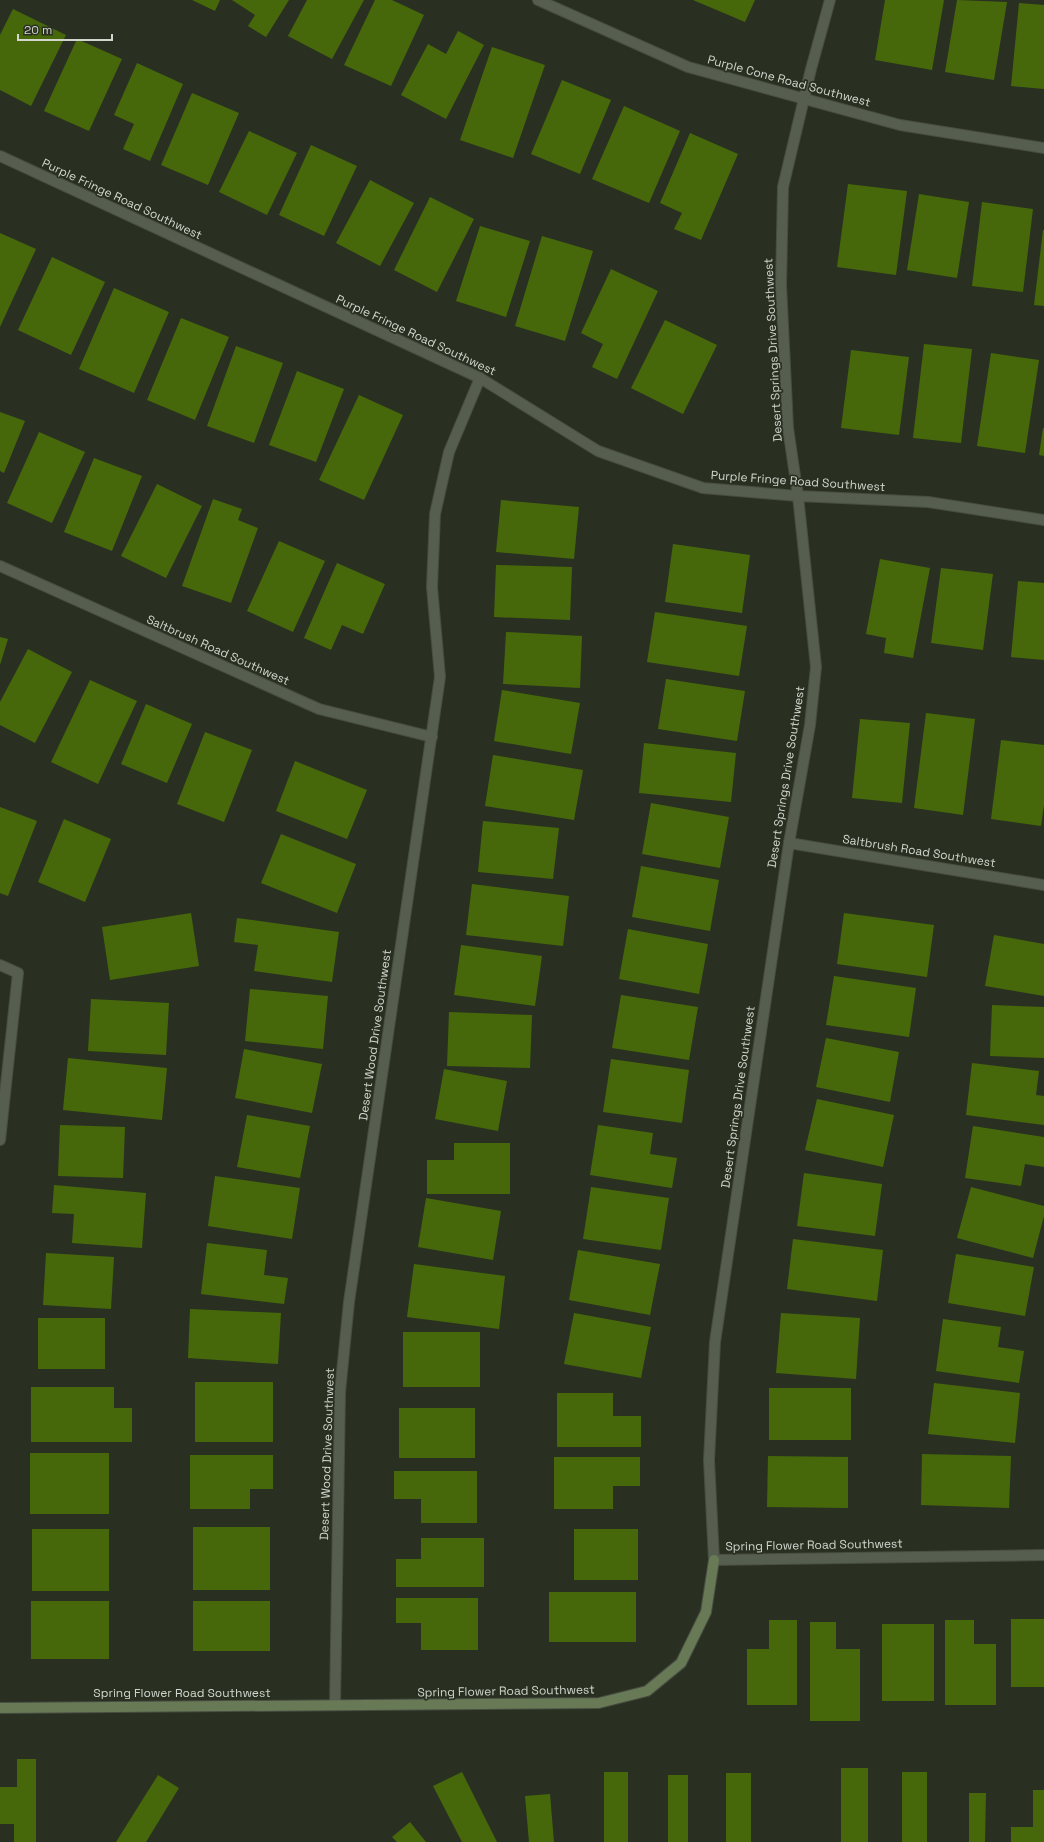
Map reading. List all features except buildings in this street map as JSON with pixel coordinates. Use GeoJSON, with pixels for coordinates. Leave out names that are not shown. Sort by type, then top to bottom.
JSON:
{"type":"FeatureCollection","features":[{"type":"Feature","properties":{"kind":"street","name":"Purple Cone Road Southwest"},"geometry":{"type":"LineString","coordinates":[[538,0],[688,67],[900,125],[1044,148]]}},
{"type":"Feature","properties":{"kind":"street","name":"Desert Springs Drive Southwest"},"geometry":{"type":"LineString","coordinates":[[714,1560],[709,1460],[715,1342],[790,843],[810,725],[816,667],[798,496],[788,428],[781,285],[784,187],[804,99],[830,0]]}},
{"type":"Feature","properties":{"kind":"street","name":"Purple Fringe Road Southwest"},"geometry":{"type":"LineString","coordinates":[[0,156],[480,378],[598,451],[703,488],[798,496],[928,502],[1044,520]]}},
{"type":"Feature","properties":{"kind":"street","name":"Desert Wood Drive Southwest"},"geometry":{"type":"LineString","coordinates":[[335,1705],[340,1392],[349,1302],[440,677],[432,587],[436,514],[449,452],[480,378]]}},
{"type":"Feature","properties":{"kind":"street","name":"Saltbrush Road Southwest"},"geometry":{"type":"LineString","coordinates":[[0,566],[319,709],[432,737]]}},
{"type":"Feature","properties":{"kind":"street","name":"Saltbrush Road Southwest"},"geometry":{"type":"LineString","coordinates":[[790,843],[1044,885]]}},
{"type":"Feature","properties":{"kind":"street"},"geometry":{"type":"LineString","coordinates":[[0,965],[18,973],[0,1140]]}},
{"type":"Feature","properties":{"kind":"street","name":"Spring Flower Road Southwest"},"geometry":{"type":"LineString","coordinates":[[0,1708],[599,1703],[647,1691],[681,1663],[706,1612],[714,1560],[1044,1555]]}}]}
